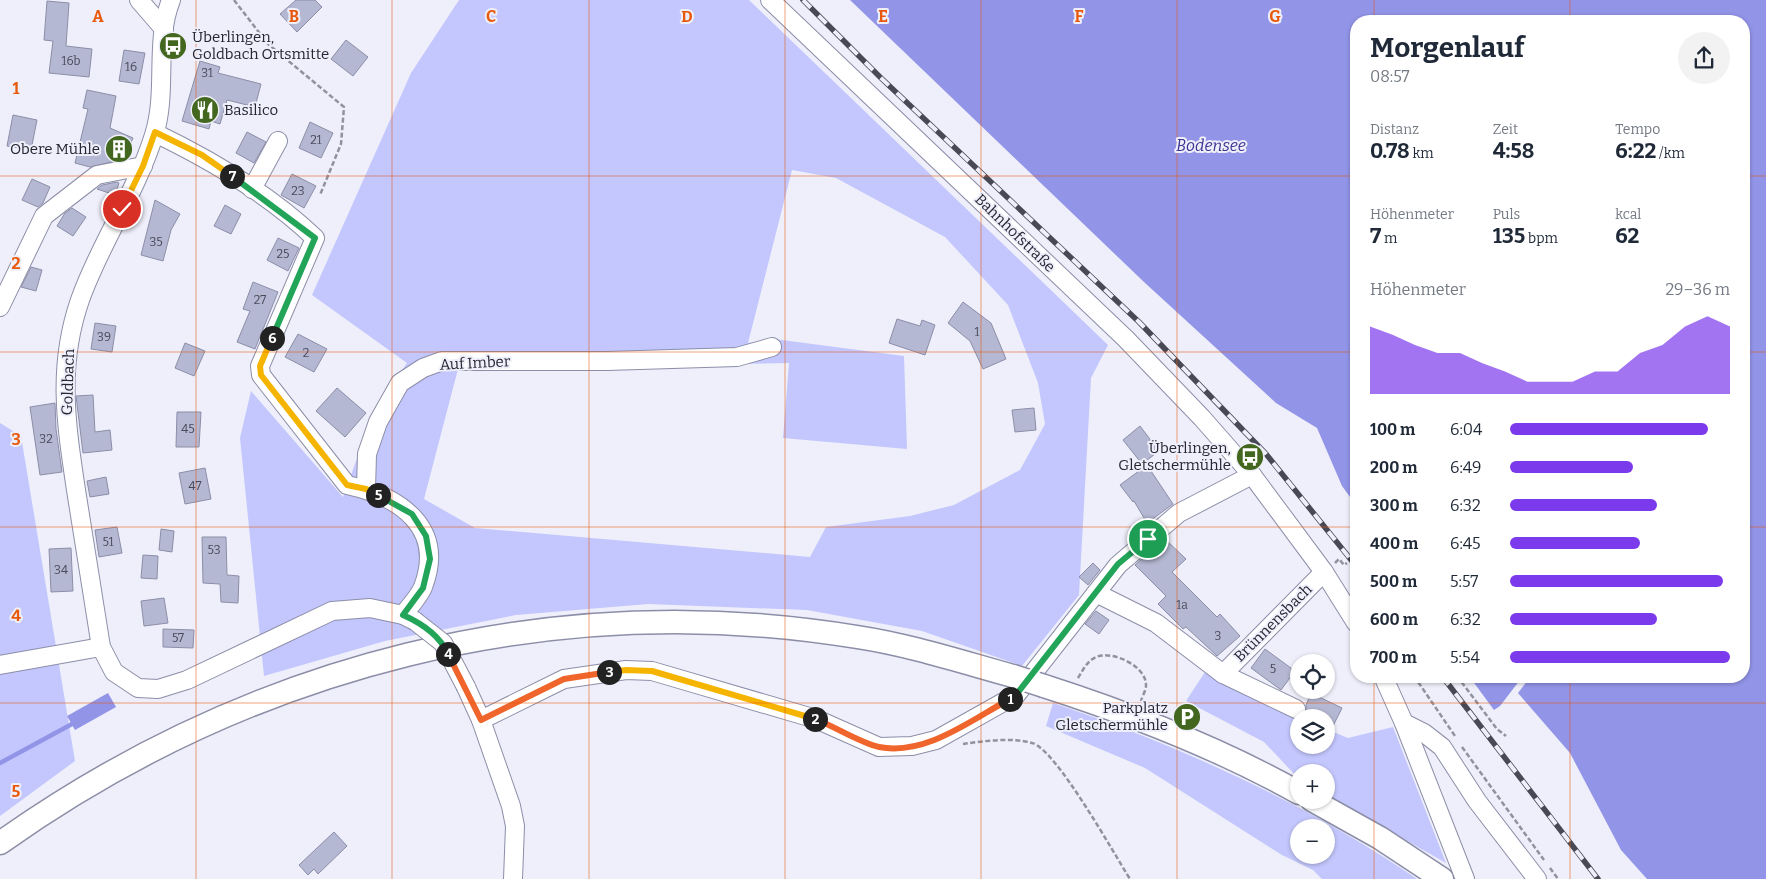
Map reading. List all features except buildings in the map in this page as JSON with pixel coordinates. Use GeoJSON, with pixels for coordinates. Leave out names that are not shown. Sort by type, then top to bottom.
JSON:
{"type":"FeatureCollection","features":[{"type":"Feature","properties":{"kind":"main road"},"geometry":{"type":"LineString","coordinates":[[0,843],[77,791],[146,752],[249,704],[315,680],[374,663],[493,637],[615,624],[738,624],[859,637],[933,654],[1013,676],[1138,719],[1214,752],[1290,789]]}},
{"type":"Feature","properties":{"kind":"main road"},"geometry":{"type":"LineString","coordinates":[[1328,809],[1411,857],[1442,879]]}},
{"type":"Feature","properties":{"kind":"street"},"geometry":{"type":"LineString","coordinates":[[139,0],[164,29]]}},
{"type":"Feature","properties":{"kind":"street","name":"Goldbach"},"geometry":{"type":"LineString","coordinates":[[171,0],[164,29],[155,132],[143,166],[100,250],[80,301],[68,345],[64,403],[101,647],[114,672],[138,688],[158,689],[196,676],[332,611],[370,608],[409,618]]}},
{"type":"Feature","properties":{"kind":"street","name":"Bahnhofstraße"},"geometry":{"type":"LineString","coordinates":[[770,0],[1126,339],[1202,418],[1329,567],[1350,611]]}},
{"type":"Feature","properties":{"kind":"street"},"geometry":{"type":"LineString","coordinates":[[155,132],[202,155],[252,189],[315,238],[260,366],[261,375],[347,485],[366,489],[412,514],[426,536],[430,559],[423,588],[409,618],[443,643],[481,720],[512,806],[515,826],[513,879]]}},
{"type":"Feature","properties":{"kind":"street"},"geometry":{"type":"LineString","coordinates":[[252,189],[278,141]]}},
{"type":"Feature","properties":{"kind":"street"},"geometry":{"type":"LineString","coordinates":[[0,307],[44,216],[97,175],[143,166]]}},
{"type":"Feature","properties":{"kind":"street","name":"Auf Imber"},"geometry":{"type":"LineString","coordinates":[[366,489],[367,454],[378,422],[400,383],[423,368],[442,361],[607,361],[736,357],[772,347]]}},
{"type":"Feature","properties":{"kind":"street"},"geometry":{"type":"LineString","coordinates":[[481,720],[564,679],[626,670],[652,671],[816,719],[878,747],[912,746],[936,740],[1016,695],[1118,564],[1179,513],[1252,475]]}},
{"type":"Feature","properties":{"kind":"street","name":"Brünnensbach"},"geometry":{"type":"LineString","coordinates":[[1222,674],[1329,567]]}},
{"type":"Feature","properties":{"kind":"street","name":"Brünnensbach"},"geometry":{"type":"LineString","coordinates":[[1096,593],[1156,624],[1222,674],[1296,709]]}},
{"type":"Feature","properties":{"kind":"street"},"geometry":{"type":"LineString","coordinates":[[0,665],[101,647]]}},
{"type":"Feature","properties":{"kind":"street"},"geometry":{"type":"LineString","coordinates":[[1386,683],[1404,723],[1465,879]]}},
{"type":"Feature","properties":{"kind":"street"},"geometry":{"type":"LineString","coordinates":[[1404,723],[1424,733],[1442,748],[1477,800],[1537,879]]}},
{"type":"Feature","properties":{"kind":"path"},"geometry":{"type":"LineString","coordinates":[[234,0],[268,44],[344,107],[342,144],[320,195]]}},
{"type":"Feature","properties":{"kind":"path"},"geometry":{"type":"LineString","coordinates":[[1329,567],[1339,559],[1344,565],[1348,563]]}},
{"type":"Feature","properties":{"kind":"path"},"geometry":{"type":"LineString","coordinates":[[1071,680],[1078,678],[1089,662],[1098,656],[1112,655],[1133,665],[1143,674],[1146,685],[1141,701]]}},
{"type":"Feature","properties":{"kind":"path"},"geometry":{"type":"LineString","coordinates":[[1419,683],[1558,879]]}},
{"type":"Feature","properties":{"kind":"path"},"geometry":{"type":"LineString","coordinates":[[1462,683],[1497,729],[1506,736]]}},
{"type":"Feature","properties":{"kind":"path"},"geometry":{"type":"LineString","coordinates":[[936,740],[941,744],[957,745],[1002,741],[1034,743],[1058,765],[1070,781],[1130,879]]}},
{"type":"Feature","properties":{"kind":"shaded area"},"geometry":{"type":"Polygon","coordinates":[[[459,0],[749,0],[1108,345],[1091,378],[1079,595],[1022,666],[922,631],[807,610],[648,604],[516,615],[385,641],[264,676],[240,438],[251,391],[343,497],[375,409],[407,363],[312,295],[411,73],[459,0]],[[792,170],[748,343],[774,339],[904,356],[907,449],[783,438],[789,363],[458,369],[424,499],[475,528],[810,557],[826,527],[910,516],[954,505],[1020,470],[1045,424],[1038,383],[1008,305],[945,237],[836,178],[792,170]]]}},
{"type":"Feature","properties":{"kind":"shaded area"},"geometry":{"type":"Polygon","coordinates":[[[0,423],[21,436],[75,761],[0,816],[0,423]]]}},
{"type":"Feature","properties":{"kind":"shaded area"},"geometry":{"type":"Polygon","coordinates":[[[1205,672],[1251,698],[1290,714],[1290,754],[1335,754],[1335,733],[1348,738],[1393,727],[1446,863],[1335,800],[1335,764],[1290,764],[1290,769],[1264,742],[1186,701],[1205,672]]]}},
{"type":"Feature","properties":{"kind":"shaded area"},"geometry":{"type":"Polygon","coordinates":[[[1053,703],[1148,738],[1195,758],[1290,803],[1290,809],[1301,809],[1320,819],[1290,819],[1290,859],[1145,768],[1046,726],[1053,703]]]}},
{"type":"Feature","properties":{"kind":"shaded area"},"geometry":{"type":"Polygon","coordinates":[[[1335,827],[1417,879],[1322,879],[1313,870],[1301,864],[1335,864],[1335,827]]]}},
{"type":"Feature","properties":{"kind":"water","name":"Bodensee"},"geometry":{"type":"Polygon","coordinates":[[[850,0],[1766,0],[1766,879],[1647,879],[1621,850],[1570,753],[1518,693],[1526,683],[1750,683],[1750,15],[1350,15],[1350,497],[1342,486],[1317,428],[1276,403],[1144,282],[850,0]]]}},
{"type":"Feature","properties":{"kind":"water"},"geometry":{"type":"Polygon","coordinates":[[[1474,683],[1518,683],[1500,706],[1494,710],[1474,683]]]}},
{"type":"Feature","properties":{"kind":"water"},"geometry":{"type":"Polygon","coordinates":[[[108,693],[116,707],[75,730],[67,716],[108,693]]]}},
{"type":"Feature","properties":{"kind":"waterway"},"geometry":{"type":"LineString","coordinates":[[0,763],[72,724]]}},
{"type":"Feature","properties":{"kind":"railway"},"geometry":{"type":"LineString","coordinates":[[803,0],[881,78],[1139,322],[1266,454],[1350,559]]}},
{"type":"Feature","properties":{"kind":"railway"},"geometry":{"type":"LineString","coordinates":[[1447,683],[1598,879]]}},
{"type":"Feature","properties":{"kind":"place","name":"Überlingen, Goldbach Ortsmitte"},"geometry":{"type":"Point","coordinates":[173,46]}},
{"type":"Feature","properties":{"kind":"place","name":"Basilico"},"geometry":{"type":"Point","coordinates":[205,110]}},
{"type":"Feature","properties":{"kind":"place","name":"Obere Mühle"},"geometry":{"type":"Point","coordinates":[119,149]}},
{"type":"Feature","properties":{"kind":"place","name":"Überlingen, Gletschermühle"},"geometry":{"type":"Point","coordinates":[1250,457]}},
{"type":"Feature","properties":{"kind":"place","name":"Parkplatz Gletschermühle"},"geometry":{"type":"Point","coordinates":[1187,717]}},
{"type":"Feature","properties":{"kind":"route"},"geometry":{"type":"LineString","coordinates":[[122,209],[143,166],[155,132],[202,155],[252,189],[306,229],[315,238],[260,366],[261,375],[347,485],[366,489],[412,514],[426,536],[430,559],[423,588],[403,615],[415,621],[443,643],[481,720],[564,679],[626,670],[652,671],[816,719],[878,747],[912,746],[936,740],[1016,695],[1118,564],[1148,539]]}}]}
